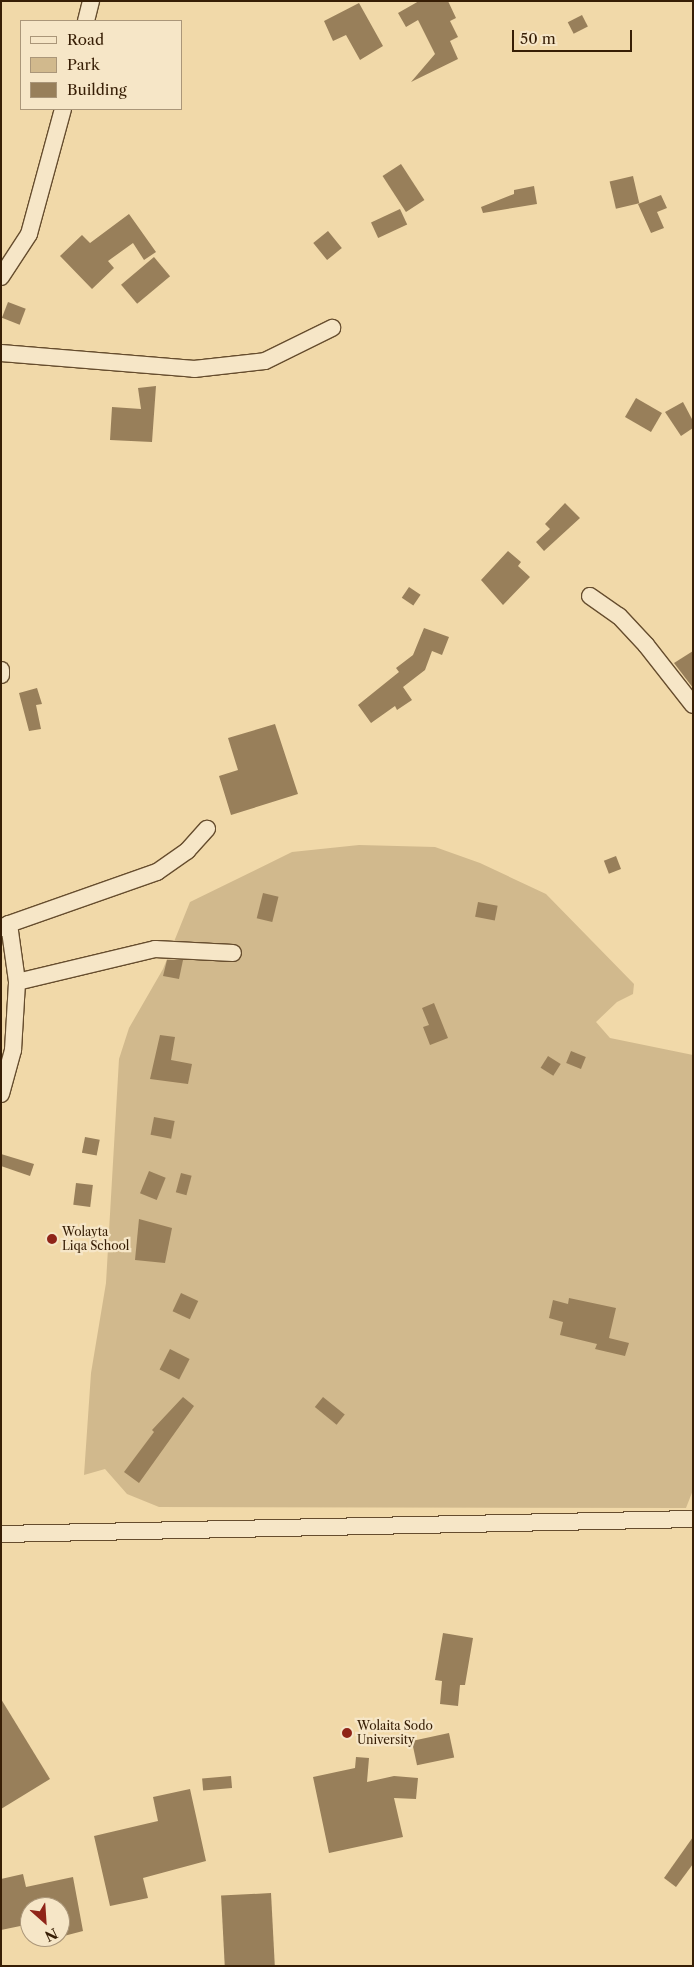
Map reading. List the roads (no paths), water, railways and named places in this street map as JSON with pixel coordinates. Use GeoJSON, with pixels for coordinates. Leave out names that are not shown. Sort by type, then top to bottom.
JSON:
{"type":"FeatureCollection","features":[{"type":"Feature","properties":{"kind":"street"},"geometry":{"type":"LineString","coordinates":[[86,20],[91,1]]}},
{"type":"Feature","properties":{"kind":"street"},"geometry":{"type":"LineString","coordinates":[[1,277],[30,234],[63,110]]}},
{"type":"Feature","properties":{"kind":"street"},"geometry":{"type":"LineString","coordinates":[[1,353],[194,369],[265,361],[332,328]]}},
{"type":"Feature","properties":{"kind":"street"},"geometry":{"type":"LineString","coordinates":[[590,596],[619,616],[646,645],[693,706]]}},
{"type":"Feature","properties":{"kind":"street"},"geometry":{"type":"LineString","coordinates":[[1,670],[1,675]]}},
{"type":"Feature","properties":{"kind":"street"},"geometry":{"type":"LineString","coordinates":[[1,1094],[13,1050],[17,982],[5,926],[157,872],[187,851],[207,829]]}},
{"type":"Feature","properties":{"kind":"street"},"geometry":{"type":"LineString","coordinates":[[17,982],[155,949],[234,953]]}},
{"type":"Feature","properties":{"kind":"street"},"geometry":{"type":"LineString","coordinates":[[1,1534],[693,1519]]}},
{"type":"Feature","properties":{"kind":"place","name":"Wolayta Liqa School"},"geometry":{"type":"Point","coordinates":[52,1239]}},
{"type":"Feature","properties":{"kind":"place","name":"Wolaita Sodo University"},"geometry":{"type":"Point","coordinates":[347,1733]}}]}
